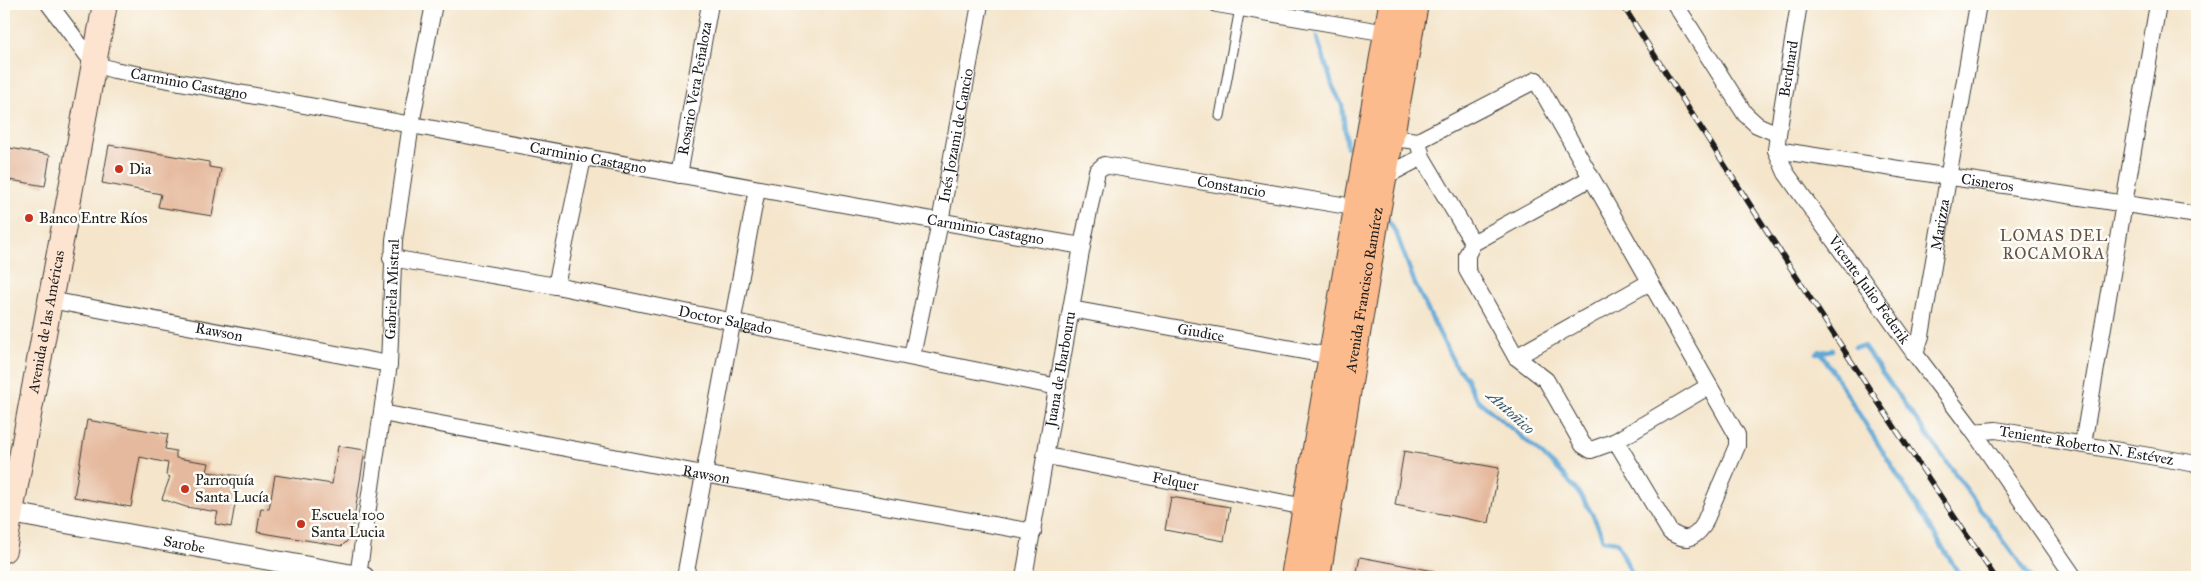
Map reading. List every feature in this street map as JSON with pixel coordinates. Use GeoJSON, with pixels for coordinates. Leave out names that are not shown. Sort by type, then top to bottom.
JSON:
{"type":"FeatureCollection","features":[{"type":"Feature","properties":{"kind":"main road","name":"Avenida de las Américas"},"geometry":{"type":"LineString","coordinates":[[4,550],[7,513],[50,300],[105,4]]}},
{"type":"Feature","properties":{"kind":"main road","name":"Avenida Francisco Ramírez"},"geometry":{"type":"LineString","coordinates":[[1294,577],[1331,356],[1359,208],[1392,4]]}},
{"type":"Feature","properties":{"kind":"main road","name":"Avenida Francisco Ramírez"},"geometry":{"type":"LineString","coordinates":[[1317,577],[1415,4]]}},
{"type":"Feature","properties":{"kind":"street"},"geometry":{"type":"LineString","coordinates":[[48,4],[94,64]]}},
{"type":"Feature","properties":{"kind":"street","name":"Gabriela Mistral"},"geometry":{"type":"LineString","coordinates":[[361,577],[389,364],[392,258],[411,124],[434,4]]}},
{"type":"Feature","properties":{"kind":"street","name":"Rosario Vera Peñaloza"},"geometry":{"type":"LineString","coordinates":[[679,175],[710,4]]}},
{"type":"Feature","properties":{"kind":"street","name":"Inés Jozami de Cancio"},"geometry":{"type":"LineString","coordinates":[[912,356],[940,222],[980,4]]}},
{"type":"Feature","properties":{"kind":"street"},"geometry":{"type":"LineString","coordinates":[[1217,4],[1387,33]]}},
{"type":"Feature","properties":{"kind":"street"},"geometry":{"type":"LineString","coordinates":[[1675,4],[1745,114],[1777,142]]}},
{"type":"Feature","properties":{"kind":"street","name":"Berdnard"},"geometry":{"type":"LineString","coordinates":[[1777,142],[1799,4]]}},
{"type":"Feature","properties":{"kind":"street","name":"Marizza"},"geometry":{"type":"LineString","coordinates":[[1914,354],[1921,336],[1978,4]]}},
{"type":"Feature","properties":{"kind":"street"},"geometry":{"type":"LineString","coordinates":[[2083,444],[2158,4]]}},
{"type":"Feature","properties":{"kind":"street","name":"Carminio Castagno"},"geometry":{"type":"LineString","coordinates":[[94,64],[114,70],[411,124],[583,158],[1082,246]]}},
{"type":"Feature","properties":{"kind":"street"},"geometry":{"type":"LineString","coordinates":[[1391,138],[1418,141],[1536,80],[1737,435],[1738,441],[1707,517],[1696,536],[1688,539],[1670,532],[1616,440]]}},
{"type":"Feature","properties":{"kind":"street"},"geometry":{"type":"LineString","coordinates":[[1418,141],[1422,158],[1473,243]]}},
{"type":"Feature","properties":{"kind":"street","name":"Cisneros"},"geometry":{"type":"LineString","coordinates":[[1777,142],[1948,176],[2197,215]]}},
{"type":"Feature","properties":{"kind":"street","name":"Vicente Julio Federik"},"geometry":{"type":"LineString","coordinates":[[1777,142],[1786,173],[1914,354],[1974,432],[2074,577]]}},
{"type":"Feature","properties":{"kind":"street"},"geometry":{"type":"LineString","coordinates":[[556,286],[583,158]]}},
{"type":"Feature","properties":{"kind":"street"},"geometry":{"type":"LineString","coordinates":[[1384,177],[1422,158]]}},
{"type":"Feature","properties":{"kind":"street","name":"Constancio"},"geometry":{"type":"LineString","coordinates":[[1104,165],[1359,208]]}},
{"type":"Feature","properties":{"kind":"street","name":"Juana de Ibarbouru"},"geometry":{"type":"LineString","coordinates":[[1024,577],[1047,456],[1082,246],[1098,171],[1104,165]]}},
{"type":"Feature","properties":{"kind":"street"},"geometry":{"type":"LineString","coordinates":[[1591,178],[1473,243],[1467,255],[1467,270],[1516,357],[1546,380],[1583,445],[1591,450],[1616,440],[1709,386]]}},
{"type":"Feature","properties":{"kind":"street"},"geometry":{"type":"LineString","coordinates":[[685,577],[757,189]]}},
{"type":"Feature","properties":{"kind":"street","name":"Doctor Salgado"},"geometry":{"type":"LineString","coordinates":[[392,258],[556,286],[912,356],[1058,387]]}},
{"type":"Feature","properties":{"kind":"street"},"geometry":{"type":"LineString","coordinates":[[1516,357],[1650,282]]}},
{"type":"Feature","properties":{"kind":"street","name":"Rawson"},"geometry":{"type":"LineString","coordinates":[[50,300],[389,364]]}},
{"type":"Feature","properties":{"kind":"street","name":"Giudice"},"geometry":{"type":"LineString","coordinates":[[1072,309],[1331,356]]}},
{"type":"Feature","properties":{"kind":"street","name":"Rawson"},"geometry":{"type":"LineString","coordinates":[[382,413],[703,474],[1032,532]]}},
{"type":"Feature","properties":{"kind":"street","name":"Teniente Roberto N. Estévez"},"geometry":{"type":"LineString","coordinates":[[1974,432],[1996,430],[2197,464]]}},
{"type":"Feature","properties":{"kind":"street","name":"Felquer"},"geometry":{"type":"LineString","coordinates":[[1047,456],[1305,507]]}},
{"type":"Feature","properties":{"kind":"street","name":"Sarobe"},"geometry":{"type":"LineString","coordinates":[[7,513],[284,570],[361,577]]}},
{"type":"Feature","properties":{"kind":"lane"},"geometry":{"type":"LineString","coordinates":[[1220,116],[1240,8]]}},
{"type":"Feature","properties":{"kind":"building"},"geometry":{"type":"Polygon","coordinates":[[[109,145],[209,162],[209,167],[221,169],[212,216],[158,207],[161,194],[102,183],[109,145]]]}},
{"type":"Feature","properties":{"kind":"building"},"geometry":{"type":"Polygon","coordinates":[[[4,147],[50,155],[45,186],[4,179],[4,147]]]}},
{"type":"Feature","properties":{"kind":"building"},"geometry":{"type":"Polygon","coordinates":[[[87,420],[168,434],[165,449],[176,451],[176,458],[209,463],[207,472],[240,476],[231,527],[215,524],[218,512],[186,507],[162,499],[170,477],[166,475],[168,463],[140,457],[131,507],[74,497],[87,420]]]}},
{"type":"Feature","properties":{"kind":"building"},"geometry":{"type":"Polygon","coordinates":[[[338,446],[365,450],[351,537],[342,546],[257,532],[261,508],[269,509],[275,475],[332,484],[338,446]]]}},
{"type":"Feature","properties":{"kind":"building"},"geometry":{"type":"Polygon","coordinates":[[[1404,451],[1499,468],[1489,523],[1395,505],[1404,451]]]}},
{"type":"Feature","properties":{"kind":"building"},"geometry":{"type":"Polygon","coordinates":[[[1171,497],[1230,507],[1224,541],[1165,530],[1171,497]]]}},
{"type":"Feature","properties":{"kind":"building"},"geometry":{"type":"Polygon","coordinates":[[[1360,557],[1434,571],[1434,577],[1356,577],[1360,557]]]}},
{"type":"Feature","properties":{"kind":"waterway","name":"Antoñico"},"geometry":{"type":"LineString","coordinates":[[1306,4],[1308,11]]}},
{"type":"Feature","properties":{"kind":"waterway","name":"Antoñico"},"geometry":{"type":"LineString","coordinates":[[1317,37],[1333,87],[1342,105],[1347,147]]}},
{"type":"Feature","properties":{"kind":"waterway","name":"Antoñico"},"geometry":{"type":"LineString","coordinates":[[1386,216],[1397,235],[1415,284],[1456,367],[1465,376],[1473,394],[1552,463],[1568,480],[1594,518],[1603,540],[1617,542],[1635,577]]}},
{"type":"Feature","properties":{"kind":"waterway"},"geometry":{"type":"LineString","coordinates":[[1854,347],[1863,346],[2030,577]]}},
{"type":"Feature","properties":{"kind":"waterway"},"geometry":{"type":"LineString","coordinates":[[1817,353],[1832,350]]}},
{"type":"Feature","properties":{"kind":"waterway"},"geometry":{"type":"LineString","coordinates":[[1820,351],[1961,577]]}},
{"type":"Feature","properties":{"kind":"railway"},"geometry":{"type":"LineString","coordinates":[[1622,4],[1853,364],[1995,577]]}},
{"type":"Feature","properties":{"kind":"place","name":"Dia"},"geometry":{"type":"Point","coordinates":[119,169]}},
{"type":"Feature","properties":{"kind":"place","name":"Banco Entre Ríos"},"geometry":{"type":"Point","coordinates":[29,218]}},
{"type":"Feature","properties":{"kind":"place","name":"Parroquía Santa Lucía"},"geometry":{"type":"Point","coordinates":[185,489]}},
{"type":"Feature","properties":{"kind":"place","name":"Escuela 100 Santa Lucia"},"geometry":{"type":"Point","coordinates":[301,524]}},
{"type":"Feature","properties":{"kind":"district","name":"LOMAS DEL ROCAMORA"},"geometry":{"type":"Point","coordinates":[2054,244]}}]}
